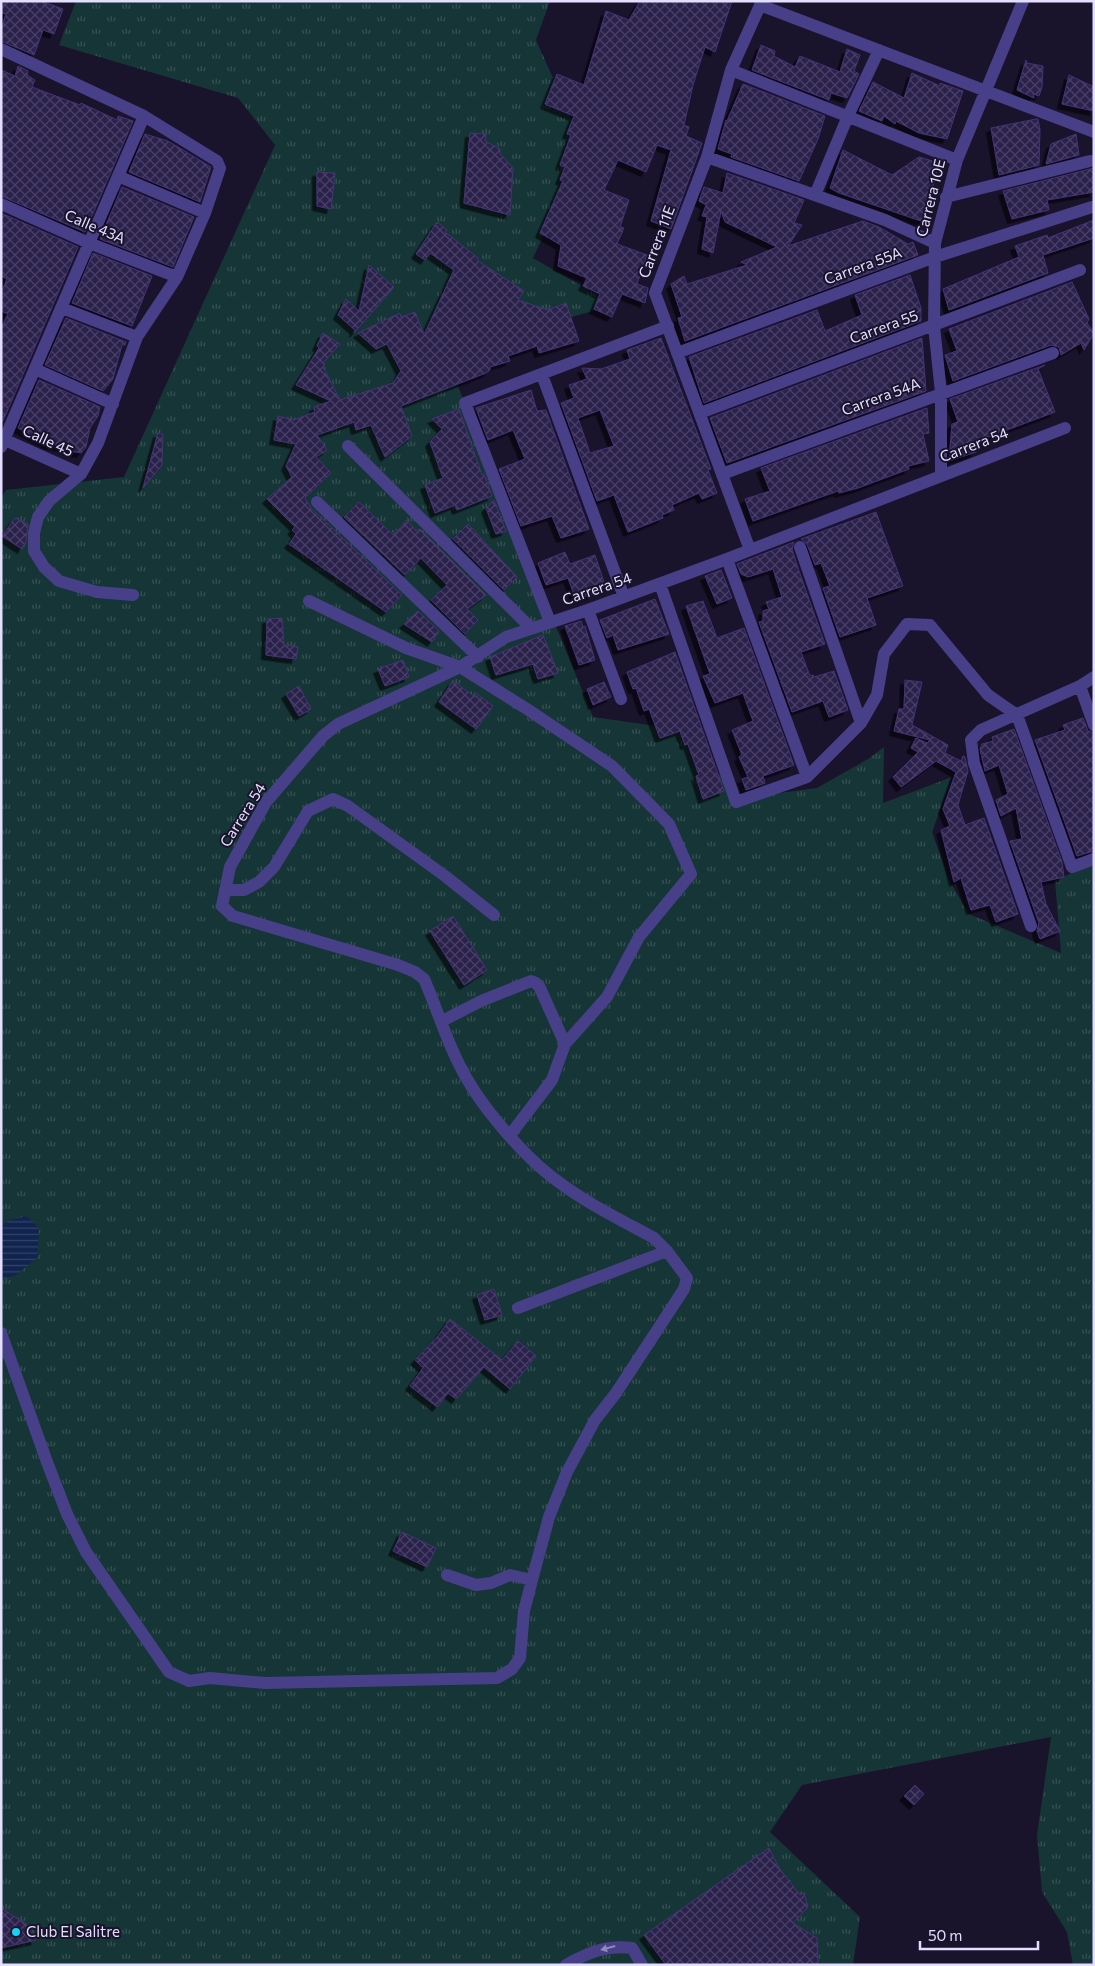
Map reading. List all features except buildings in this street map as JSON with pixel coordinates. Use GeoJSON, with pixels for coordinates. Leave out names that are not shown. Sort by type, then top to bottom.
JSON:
{"type":"FeatureCollection","features":[{"type":"Feature","properties":{"kind":"street","name":"Carrera 10E"},"geometry":{"type":"LineString","coordinates":[[941,475],[940,392],[934,326],[935,243],[957,160],[1023,1]]}},
{"type":"Feature","properties":{"kind":"street"},"geometry":{"type":"LineString","coordinates":[[761,3],[986,92],[1093,130]]}},
{"type":"Feature","properties":{"kind":"street","name":"Carrera 11E"},"geometry":{"type":"LineString","coordinates":[[750,550],[655,293],[707,157],[731,70],[761,3]]}},
{"type":"Feature","properties":{"kind":"street"},"geometry":{"type":"LineString","coordinates":[[1,49],[144,116],[217,161],[220,168],[205,213],[177,277],[137,337],[98,444],[81,474],[49,501],[38,517],[34,533],[34,551],[44,567],[59,581],[97,592],[133,595]]}},
{"type":"Feature","properties":{"kind":"street"},"geometry":{"type":"LineString","coordinates":[[816,195],[848,116],[879,50]]}},
{"type":"Feature","properties":{"kind":"street"},"geometry":{"type":"LineString","coordinates":[[731,70],[957,160]]}},
{"type":"Feature","properties":{"kind":"street"},"geometry":{"type":"LineString","coordinates":[[3,441],[144,116]]}},
{"type":"Feature","properties":{"kind":"street"},"geometry":{"type":"LineString","coordinates":[[707,157],[885,220],[935,243]]}},
{"type":"Feature","properties":{"kind":"street"},"geometry":{"type":"LineString","coordinates":[[946,197],[1090,161]]}},
{"type":"Feature","properties":{"kind":"street"},"geometry":{"type":"LineString","coordinates":[[118,176],[205,213]]}},
{"type":"Feature","properties":{"kind":"street","name":"Calle 43A"},"geometry":{"type":"LineString","coordinates":[[1,204],[89,243],[177,277]]}},
{"type":"Feature","properties":{"kind":"street","name":"Carrera 55A"},"geometry":{"type":"LineString","coordinates":[[677,352],[935,257],[1092,207]]}},
{"type":"Feature","properties":{"kind":"street","name":"Carrera 55"},"geometry":{"type":"LineString","coordinates":[[700,412],[1080,270]]}},
{"type":"Feature","properties":{"kind":"street"},"geometry":{"type":"LineString","coordinates":[[62,308],[137,337]]}},
{"type":"Feature","properties":{"kind":"street"},"geometry":{"type":"LineString","coordinates":[[550,622],[465,403],[668,326]]}},
{"type":"Feature","properties":{"kind":"street","name":"Carrera 54A"},"geometry":{"type":"LineString","coordinates":[[722,474],[940,392],[1053,353]]}},
{"type":"Feature","properties":{"kind":"street"},"geometry":{"type":"LineString","coordinates":[[35,369],[113,404]]}},
{"type":"Feature","properties":{"kind":"street"},"geometry":{"type":"LineString","coordinates":[[542,375],[624,596]]}},
{"type":"Feature","properties":{"kind":"street","name":"Carrera 54"},"geometry":{"type":"LineString","coordinates":[[225,890],[230,867],[266,802],[323,736],[338,724],[460,667],[506,637],[588,610],[727,559],[1065,428]]}},
{"type":"Feature","properties":{"kind":"street","name":"Calle 45"},"geometry":{"type":"LineString","coordinates":[[3,441],[81,474]]}},
{"type":"Feature","properties":{"kind":"street"},"geometry":{"type":"LineString","coordinates":[[348,446],[531,628]]}},
{"type":"Feature","properties":{"kind":"street"},"geometry":{"type":"LineString","coordinates":[[317,502],[478,657]]}},
{"type":"Feature","properties":{"kind":"street"},"geometry":{"type":"LineString","coordinates":[[800,547],[861,723]]}},
{"type":"Feature","properties":{"kind":"street"},"geometry":{"type":"LineString","coordinates":[[727,559],[807,777]]}},
{"type":"Feature","properties":{"kind":"street"},"geometry":{"type":"LineString","coordinates":[[660,584],[736,802],[807,777],[861,723],[877,695],[884,654],[907,624],[930,625],[988,695],[1017,715],[1072,867],[1094,859]]}},
{"type":"Feature","properties":{"kind":"street"},"geometry":{"type":"LineString","coordinates":[[309,601],[406,648],[460,667],[612,766],[669,824],[691,874],[639,937],[607,996],[565,1044],[552,1080],[510,1135]]}},
{"type":"Feature","properties":{"kind":"street"},"geometry":{"type":"LineString","coordinates":[[588,610],[621,699]]}},
{"type":"Feature","properties":{"kind":"street"},"geometry":{"type":"LineString","coordinates":[[1031,926],[974,763],[971,740],[981,730],[1080,686],[1094,677]]}},
{"type":"Feature","properties":{"kind":"street"},"geometry":{"type":"LineString","coordinates":[[1080,686],[1094,725]]}},
{"type":"Feature","properties":{"kind":"street"},"geometry":{"type":"LineString","coordinates":[[1,1333],[46,1462],[67,1514],[86,1552],[169,1672],[189,1681],[210,1678],[265,1683],[497,1678],[512,1669],[520,1658],[524,1611],[549,1517],[566,1472],[595,1420],[616,1393],[684,1289],[687,1278],[667,1251],[654,1238],[557,1181],[541,1169],[510,1135],[483,1104],[460,1068],[424,980],[415,972],[398,965],[233,916],[222,906],[225,890],[244,890],[259,882],[280,860],[308,812],[333,799],[348,806],[445,876],[494,915]]}},
{"type":"Feature","properties":{"kind":"street"},"geometry":{"type":"LineString","coordinates":[[442,1021],[481,1001],[531,981],[540,988],[565,1044]]}},
{"type":"Feature","properties":{"kind":"street"},"geometry":{"type":"LineString","coordinates":[[518,1308],[667,1251]]}},
{"type":"Feature","properties":{"kind":"street"},"geometry":{"type":"LineString","coordinates":[[447,1575],[476,1585],[491,1583],[510,1575],[532,1580]]}},
{"type":"Feature","properties":{"kind":"street"},"geometry":{"type":"LineString","coordinates":[[566,1965],[578,1958],[612,1946],[632,1948],[642,1965]]}},
{"type":"Feature","properties":{"kind":"green space"},"geometry":{"type":"Polygon","coordinates":[[[76,1],[550,1],[536,40],[584,147],[533,258],[599,296],[618,304],[546,324],[455,379],[593,717],[677,729],[741,798],[817,788],[868,759],[884,747],[883,803],[952,777],[932,832],[949,880],[969,914],[1061,953],[1055,881],[1094,862],[1094,1965],[1073,1965],[1067,1932],[1042,1892],[1037,1835],[1051,1737],[802,1785],[770,1832],[860,1917],[853,1965],[1,1965],[1,498],[6,490],[124,477],[275,145],[238,98],[59,45],[76,1]]]}},
{"type":"Feature","properties":{"kind":"water"},"geometry":{"type":"Polygon","coordinates":[[[27,1216],[39,1228],[37,1258],[16,1275],[1,1280],[1,1226],[10,1220],[27,1216]]]}},
{"type":"Feature","properties":{"kind":"place","name":"Club El Salitre"},"geometry":{"type":"Point","coordinates":[16,1932]}}]}
